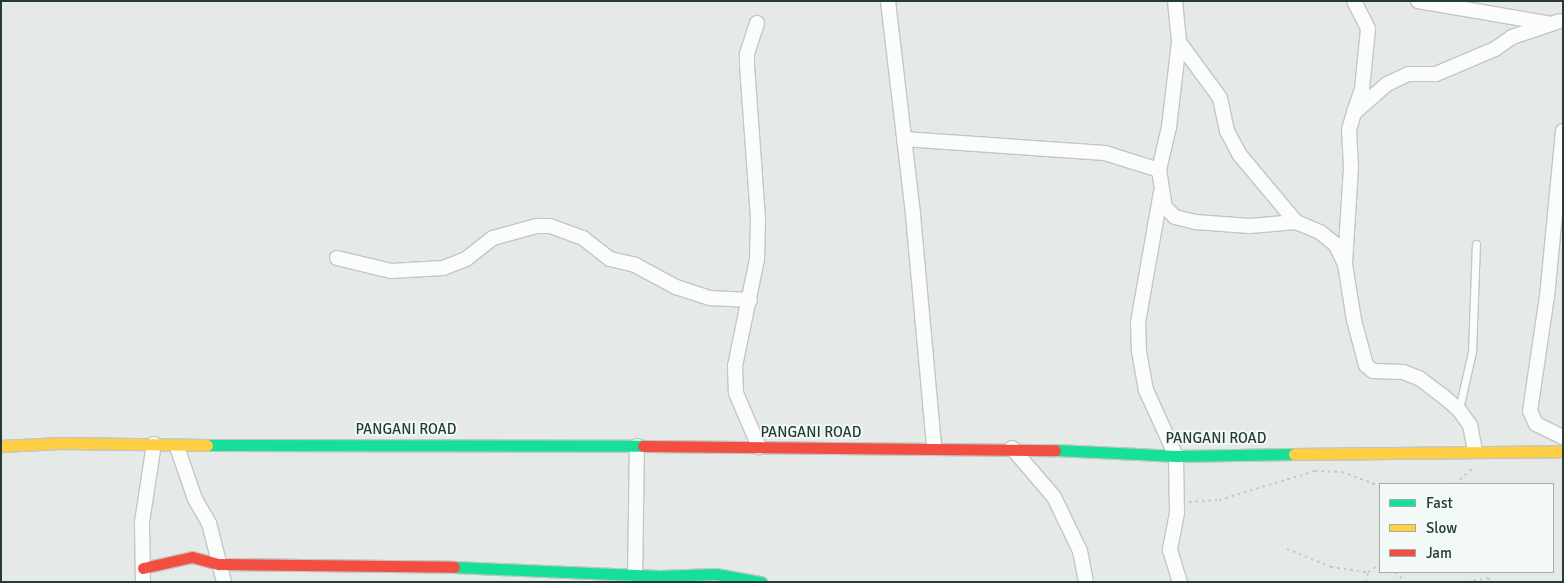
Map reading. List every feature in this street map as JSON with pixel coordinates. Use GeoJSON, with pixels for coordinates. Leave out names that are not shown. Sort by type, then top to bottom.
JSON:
{"type":"FeatureCollection","features":[{"type":"Feature","properties":{"kind":"main road","name":"PANGANI ROAD"},"geometry":{"type":"LineString","coordinates":[[1,446],[60,443],[154,444],[177,447],[223,444],[1012,448],[1176,456],[1475,450],[1563,451]]}},
{"type":"Feature","properties":{"kind":"main road"},"geometry":{"type":"LineString","coordinates":[[143,575],[163,561],[192,557],[219,564],[477,567],[635,577],[716,574],[761,582]]}},
{"type":"Feature","properties":{"kind":"street"},"geometry":{"type":"LineString","coordinates":[[888,1],[904,139],[934,448]]}},
{"type":"Feature","properties":{"kind":"street"},"geometry":{"type":"LineString","coordinates":[[1175,1],[1179,42],[1169,127],[1159,170],[1161,192],[1165,207],[1175,217],[1195,222],[1250,226],[1296,222]]}},
{"type":"Feature","properties":{"kind":"street"},"geometry":{"type":"LineString","coordinates":[[1354,1],[1368,29],[1362,89],[1348,130],[1351,168],[1345,264],[1354,320],[1366,365],[1373,371],[1402,372],[1418,378],[1458,409],[1470,425],[1475,450]]}},
{"type":"Feature","properties":{"kind":"street"},"geometry":{"type":"LineString","coordinates":[[1418,1],[1559,23]]}},
{"type":"Feature","properties":{"kind":"street"},"geometry":{"type":"LineString","coordinates":[[757,23],[747,54],[758,218],[750,300],[736,366],[736,393],[759,447]]}},
{"type":"Feature","properties":{"kind":"street"},"geometry":{"type":"LineString","coordinates":[[1354,113],[1387,84],[1408,74],[1436,74],[1559,23]]}},
{"type":"Feature","properties":{"kind":"street"},"geometry":{"type":"LineString","coordinates":[[1179,42],[1220,98],[1227,131],[1239,154],[1296,222],[1320,232],[1336,245],[1345,264]]}},
{"type":"Feature","properties":{"kind":"street"},"geometry":{"type":"LineString","coordinates":[[1563,131],[1547,296],[1530,411],[1536,424],[1563,437]]}},
{"type":"Feature","properties":{"kind":"street"},"geometry":{"type":"LineString","coordinates":[[904,139],[1105,153],[1159,170]]}},
{"type":"Feature","properties":{"kind":"street"},"geometry":{"type":"LineString","coordinates":[[1161,192],[1138,323],[1139,351],[1146,390],[1176,456],[1176,502],[1170,550],[1180,582]]}},
{"type":"Feature","properties":{"kind":"street"},"geometry":{"type":"LineString","coordinates":[[337,258],[391,271],[443,268],[466,259],[493,238],[537,226],[550,226],[583,238],[610,259],[635,265],[676,287],[710,298],[750,300]]}},
{"type":"Feature","properties":{"kind":"street"},"geometry":{"type":"LineString","coordinates":[[143,575],[142,522],[154,444]]}},
{"type":"Feature","properties":{"kind":"street"},"geometry":{"type":"LineString","coordinates":[[635,577],[637,446]]}},
{"type":"Feature","properties":{"kind":"street"},"geometry":{"type":"LineString","coordinates":[[177,447],[195,499],[209,523],[224,582]]}},
{"type":"Feature","properties":{"kind":"street"},"geometry":{"type":"LineString","coordinates":[[1012,448],[1054,497],[1080,551],[1086,582]]}},
{"type":"Feature","properties":{"kind":"lane"},"geometry":{"type":"LineString","coordinates":[[1458,409],[1472,352],[1476,244]]}},
{"type":"Feature","properties":{"kind":"path"},"geometry":{"type":"LineString","coordinates":[[1176,502],[1220,500],[1315,471],[1342,472],[1379,486]]}},
{"type":"Feature","properties":{"kind":"path"},"geometry":{"type":"LineString","coordinates":[[1287,549],[1331,567],[1368,572],[1379,565]]}},
{"type":"Feature","properties":{"kind":"path"},"geometry":{"type":"LineString","coordinates":[[1366,582],[1368,572]]}},
{"type":"Feature","properties":{"kind":"path"},"geometry":{"type":"LineString","coordinates":[[1396,573],[1405,582]]}},
{"type":"Feature","properties":{"kind":"path"},"geometry":{"type":"LineString","coordinates":[[1467,582],[1488,578],[1493,582]]}},
{"type":"Feature","properties":{"kind":"traffic: fast"},"geometry":{"type":"LineString","coordinates":[[207,445],[643,446]]}},
{"type":"Feature","properties":{"kind":"traffic: fast"},"geometry":{"type":"LineString","coordinates":[[1055,450],[1176,456],[1294,454]]}},
{"type":"Feature","properties":{"kind":"traffic: fast"},"geometry":{"type":"LineString","coordinates":[[454,567],[659,576],[716,574],[761,582]]}},
{"type":"Feature","properties":{"kind":"traffic: slow"},"geometry":{"type":"LineString","coordinates":[[1,446],[60,443],[207,445]]}},
{"type":"Feature","properties":{"kind":"traffic: slow"},"geometry":{"type":"LineString","coordinates":[[1294,454],[1563,451]]}},
{"type":"Feature","properties":{"kind":"traffic: jam"},"geometry":{"type":"LineString","coordinates":[[643,446],[1055,450]]}},
{"type":"Feature","properties":{"kind":"traffic: jam"},"geometry":{"type":"LineString","coordinates":[[143,568],[192,557],[219,564],[454,567]]}}]}
